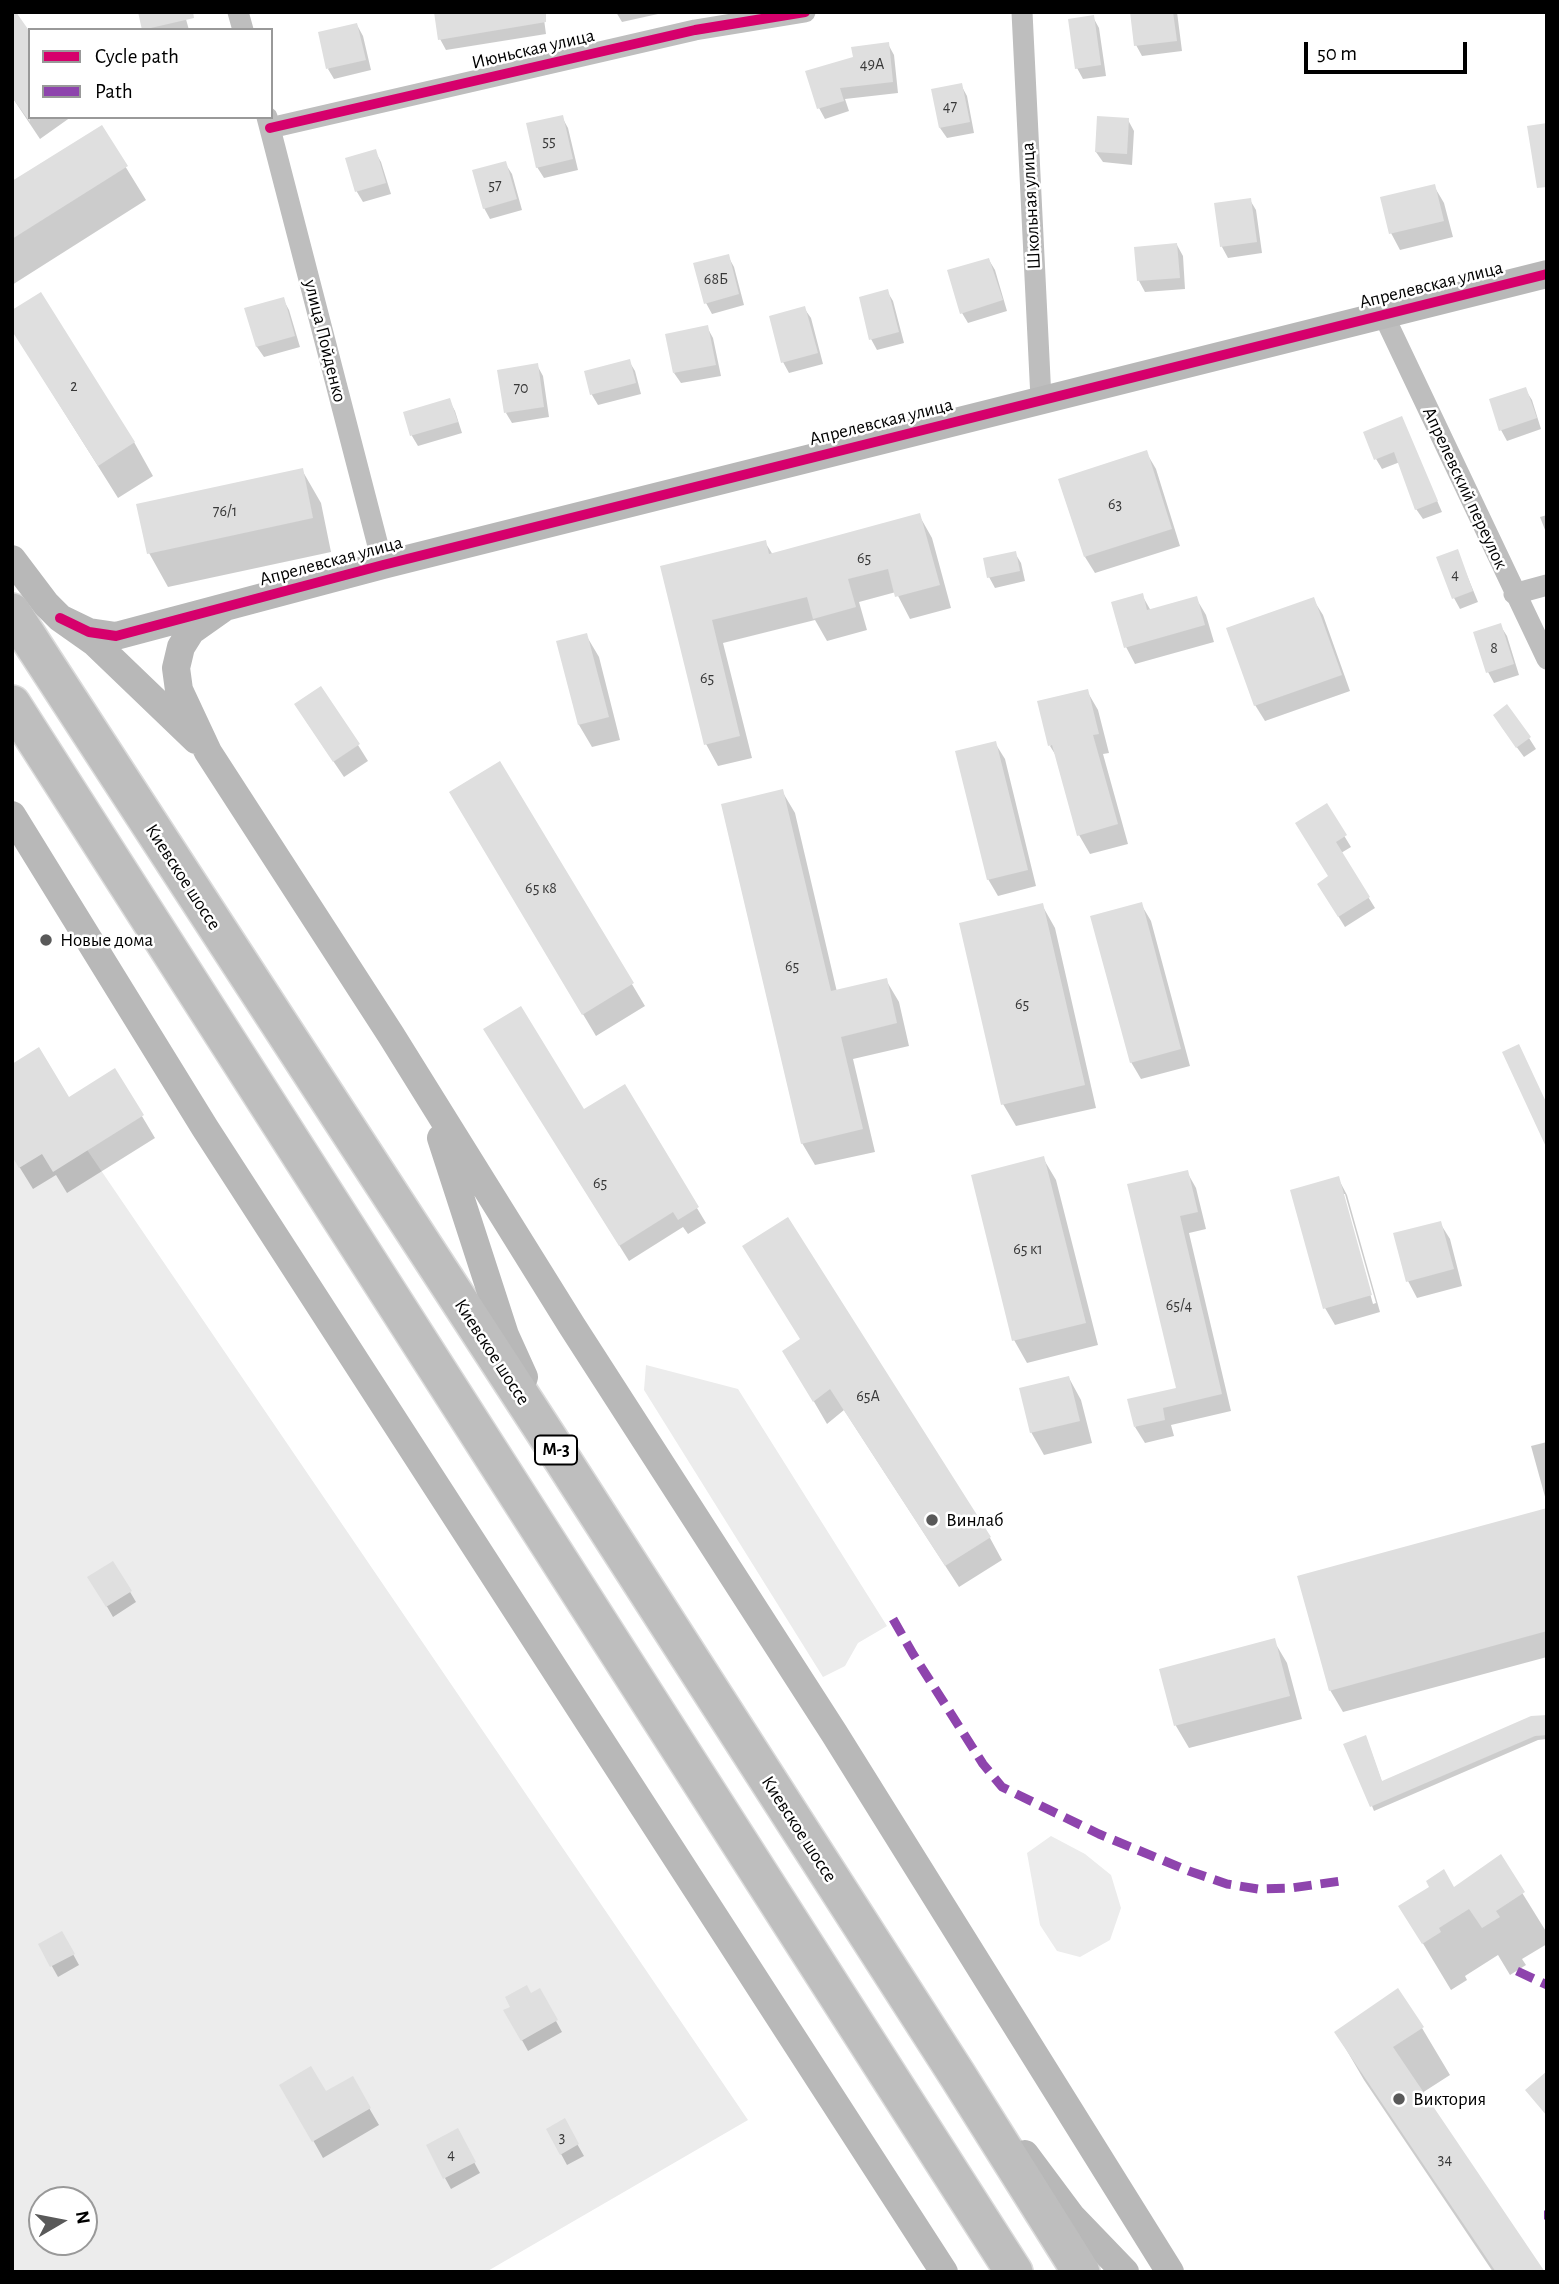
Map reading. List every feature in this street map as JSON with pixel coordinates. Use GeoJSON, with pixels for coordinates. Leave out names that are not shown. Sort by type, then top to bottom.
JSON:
{"type":"FeatureCollection","features":[{"type":"Feature","properties":{"kind":"highway","name":"Киевское шоссе"},"geometry":{"type":"LineString","coordinates":[[12,612],[564,1462],[1081,2272]]}},
{"type":"Feature","properties":{"kind":"highway"},"geometry":{"type":"LineString","coordinates":[[12,704],[1014,2272]]}},
{"type":"Feature","properties":{"kind":"main road","name":"Апрелевская улица"},"geometry":{"type":"LineString","coordinates":[[60,618],[89,632],[116,636],[383,565],[1547,274]]}},
{"type":"Feature","properties":{"kind":"main road"},"geometry":{"type":"LineString","coordinates":[[12,559],[31,586],[60,618],[94,642],[208,752]]}},
{"type":"Feature","properties":{"kind":"main road"},"geometry":{"type":"LineString","coordinates":[[225,607],[191,631],[181,647],[176,668],[179,690],[208,752],[391,1035],[566,1317],[842,1744],[1170,2272]]}},
{"type":"Feature","properties":{"kind":"main road"},"geometry":{"type":"LineString","coordinates":[[12,815],[205,1128],[944,2272]]}},
{"type":"Feature","properties":{"kind":"main road"},"geometry":{"type":"LineString","coordinates":[[391,1035],[447,1152],[505,1335],[564,1462]]}},
{"type":"Feature","properties":{"kind":"main road"},"geometry":{"type":"LineString","coordinates":[[958,2076],[1027,2156],[1072,2217],[1125,2272]]}},
{"type":"Feature","properties":{"kind":"street","name":"Июньская улица"},"geometry":{"type":"LineString","coordinates":[[269,122],[695,30],[805,12]]}},
{"type":"Feature","properties":{"kind":"street","name":"Школьная улица"},"geometry":{"type":"LineString","coordinates":[[1022,12],[1041,399]]}},
{"type":"Feature","properties":{"kind":"street","name":"улица Пойденко"},"geometry":{"type":"LineString","coordinates":[[269,122],[383,565]]}},
{"type":"Feature","properties":{"kind":"street","name":"Апрелевский переулок"},"geometry":{"type":"LineString","coordinates":[[1384,316],[1547,659]]}},
{"type":"Feature","properties":{"kind":"street"},"geometry":{"type":"LineString","coordinates":[[1514,594],[1547,585]]}},
{"type":"Feature","properties":{"kind":"shaded area"},"geometry":{"type":"Polygon","coordinates":[[[12,1110],[81,1141],[748,2120],[486,2272],[12,2272],[12,1110]]]}},
{"type":"Feature","properties":{"kind":"shaded area"},"geometry":{"type":"Polygon","coordinates":[[[646,1365],[738,1389],[887,1626],[858,1643],[845,1666],[823,1677],[644,1390],[646,1365]]]}},
{"type":"Feature","properties":{"kind":"shaded area"},"geometry":{"type":"Polygon","coordinates":[[[1051,1836],[1085,1854],[1111,1875],[1121,1908],[1110,1940],[1080,1957],[1057,1951],[1040,1925],[1027,1853],[1051,1836]]]}},
{"type":"Feature","properties":{"kind":"building"},"geometry":{"type":"Polygon","coordinates":[[[12,12],[16,12],[28,29],[30,122],[12,97],[12,12]]]}},
{"type":"Feature","properties":{"kind":"building"},"geometry":{"type":"Polygon","coordinates":[[[138,12],[193,12],[194,18],[142,28],[138,12]]]}},
{"type":"Feature","properties":{"kind":"building"},"geometry":{"type":"Polygon","coordinates":[[[434,12],[546,12],[546,22],[438,40],[434,12]]]}},
{"type":"Feature","properties":{"kind":"building"},"geometry":{"type":"Polygon","coordinates":[[[1130,12],[1173,12],[1177,41],[1134,46],[1130,12]]]}},
{"type":"Feature","properties":{"kind":"building"},"geometry":{"type":"Polygon","coordinates":[[[1094,15],[1101,65],[1075,69],[1068,19],[1094,15]]]}},
{"type":"Feature","properties":{"kind":"building"},"geometry":{"type":"Polygon","coordinates":[[[357,23],[366,60],[326,69],[318,32],[357,23]]]}},
{"type":"Feature","properties":{"kind":"building"},"geometry":{"type":"Polygon","coordinates":[[[889,42],[893,82],[840,88],[844,101],[817,109],[805,71],[853,57],[851,47],[889,42]]]}},
{"type":"Feature","properties":{"kind":"building"},"geometry":{"type":"Polygon","coordinates":[[[962,83],[970,122],[939,128],[931,89],[962,83]]]}},
{"type":"Feature","properties":{"kind":"building"},"geometry":{"type":"Polygon","coordinates":[[[563,115],[573,159],[536,168],[526,123],[563,115]]]}},
{"type":"Feature","properties":{"kind":"building"},"geometry":{"type":"Polygon","coordinates":[[[1097,116],[1129,118],[1127,154],[1095,152],[1097,116]]]}},
{"type":"Feature","properties":{"kind":"building"},"geometry":{"type":"Polygon","coordinates":[[[1547,123],[1547,187],[1537,188],[1527,126],[1547,123]]]}},
{"type":"Feature","properties":{"kind":"building"},"geometry":{"type":"Polygon","coordinates":[[[102,125],[128,166],[12,239],[12,181],[102,125]]]}},
{"type":"Feature","properties":{"kind":"building"},"geometry":{"type":"Polygon","coordinates":[[[376,149],[386,183],[355,192],[345,158],[376,149]]]}},
{"type":"Feature","properties":{"kind":"building"},"geometry":{"type":"Polygon","coordinates":[[[506,161],[517,199],[483,209],[472,170],[506,161]]]}},
{"type":"Feature","properties":{"kind":"building"},"geometry":{"type":"Polygon","coordinates":[[[1435,184],[1444,221],[1389,234],[1380,197],[1435,184]]]}},
{"type":"Feature","properties":{"kind":"building"},"geometry":{"type":"Polygon","coordinates":[[[1251,198],[1257,242],[1220,247],[1214,203],[1251,198]]]}},
{"type":"Feature","properties":{"kind":"building"},"geometry":{"type":"Polygon","coordinates":[[[1177,243],[1180,278],[1137,281],[1134,247],[1177,243]]]}},
{"type":"Feature","properties":{"kind":"building"},"geometry":{"type":"Polygon","coordinates":[[[729,254],[739,294],[704,304],[693,263],[729,254]]]}},
{"type":"Feature","properties":{"kind":"building"},"geometry":{"type":"Polygon","coordinates":[[[989,258],[1003,300],[960,314],[947,270],[989,258]]]}},
{"type":"Feature","properties":{"kind":"building"},"geometry":{"type":"Polygon","coordinates":[[[888,289],[899,332],[869,340],[859,297],[888,289]]]}},
{"type":"Feature","properties":{"kind":"building"},"geometry":{"type":"Polygon","coordinates":[[[41,292],[135,442],[98,466],[12,331],[12,310],[41,292]]]}},
{"type":"Feature","properties":{"kind":"building"},"geometry":{"type":"Polygon","coordinates":[[[284,297],[295,336],[256,347],[244,308],[284,297]]]}},
{"type":"Feature","properties":{"kind":"building"},"geometry":{"type":"Polygon","coordinates":[[[805,306],[818,353],[781,363],[769,316],[805,306]]]}},
{"type":"Feature","properties":{"kind":"building"},"geometry":{"type":"Polygon","coordinates":[[[708,325],[716,365],[673,373],[665,334],[708,325]]]}},
{"type":"Feature","properties":{"kind":"building"},"geometry":{"type":"Polygon","coordinates":[[[630,359],[636,383],[590,395],[584,371],[630,359]]]}},
{"type":"Feature","properties":{"kind":"building"},"geometry":{"type":"Polygon","coordinates":[[[538,363],[544,407],[504,413],[497,370],[538,363]]]}},
{"type":"Feature","properties":{"kind":"building"},"geometry":{"type":"Polygon","coordinates":[[[1526,387],[1537,418],[1499,431],[1489,399],[1526,387]]]}},
{"type":"Feature","properties":{"kind":"building"},"geometry":{"type":"Polygon","coordinates":[[[450,398],[458,422],[410,436],[403,412],[450,398]]]}},
{"type":"Feature","properties":{"kind":"building"},"geometry":{"type":"Polygon","coordinates":[[[1402,416],[1438,501],[1415,510],[1394,452],[1374,460],[1363,432],[1402,416]]]}},
{"type":"Feature","properties":{"kind":"building"},"geometry":{"type":"Polygon","coordinates":[[[1147,450],[1172,529],[1084,557],[1058,479],[1147,450]]]}},
{"type":"Feature","properties":{"kind":"building"},"geometry":{"type":"Polygon","coordinates":[[[303,468],[313,518],[147,554],[136,504],[303,468]]]}},
{"type":"Feature","properties":{"kind":"building"},"geometry":{"type":"Polygon","coordinates":[[[920,513],[940,585],[895,597],[888,569],[848,579],[856,607],[813,619],[807,597],[712,620],[740,736],[704,745],[660,566],[766,540],[769,554],[920,513]]]}},
{"type":"Feature","properties":{"kind":"building"},"geometry":{"type":"Polygon","coordinates":[[[1458,549],[1473,591],[1452,599],[1436,557],[1458,549]]]}},
{"type":"Feature","properties":{"kind":"building"},"geometry":{"type":"Polygon","coordinates":[[[1016,551],[1020,571],[987,578],[983,558],[1016,551]]]}},
{"type":"Feature","properties":{"kind":"building"},"geometry":{"type":"Polygon","coordinates":[[[1143,593],[1147,610],[1197,596],[1205,625],[1124,648],[1111,602],[1143,593]]]}},
{"type":"Feature","properties":{"kind":"building"},"geometry":{"type":"Polygon","coordinates":[[[1314,597],[1342,675],[1254,706],[1226,628],[1314,597]]]}},
{"type":"Feature","properties":{"kind":"building"},"geometry":{"type":"Polygon","coordinates":[[[1501,623],[1514,664],[1486,673],[1473,632],[1501,623]]]}},
{"type":"Feature","properties":{"kind":"building"},"geometry":{"type":"Polygon","coordinates":[[[587,633],[609,717],[578,725],[556,641],[587,633]]]}},
{"type":"Feature","properties":{"kind":"building"},"geometry":{"type":"Polygon","coordinates":[[[321,686],[360,744],[333,762],[294,704],[321,686]]]}},
{"type":"Feature","properties":{"kind":"building"},"geometry":{"type":"Polygon","coordinates":[[[1088,689],[1099,734],[1093,735],[1118,824],[1077,836],[1052,745],[1048,746],[1037,701],[1088,689]]]}},
{"type":"Feature","properties":{"kind":"building"},"geometry":{"type":"Polygon","coordinates":[[[1507,704],[1531,737],[1516,748],[1493,715],[1507,704]]]}},
{"type":"Feature","properties":{"kind":"building"},"geometry":{"type":"Polygon","coordinates":[[[996,741],[1028,870],[987,880],[955,751],[996,741]]]}},
{"type":"Feature","properties":{"kind":"building"},"geometry":{"type":"Polygon","coordinates":[[[500,761],[634,983],[582,1015],[449,792],[500,761]]]}},
{"type":"Feature","properties":{"kind":"building"},"geometry":{"type":"Polygon","coordinates":[[[783,789],[831,991],[887,978],[897,1023],[841,1037],[863,1129],[801,1144],[721,804],[783,789]]]}},
{"type":"Feature","properties":{"kind":"building"},"geometry":{"type":"Polygon","coordinates":[[[1327,803],[1347,835],[1336,842],[1370,897],[1338,917],[1317,884],[1328,876],[1295,823],[1327,803]]]}},
{"type":"Feature","properties":{"kind":"building"},"geometry":{"type":"Polygon","coordinates":[[[1142,902],[1181,1049],[1130,1063],[1090,916],[1142,902]]]}},
{"type":"Feature","properties":{"kind":"building"},"geometry":{"type":"Polygon","coordinates":[[[1043,903],[1085,1085],[1001,1105],[959,923],[1043,903]]]}},
{"type":"Feature","properties":{"kind":"building"},"geometry":{"type":"Polygon","coordinates":[[[521,1006],[584,1109],[625,1084],[699,1207],[678,1220],[673,1212],[619,1246],[483,1029],[521,1006]]]}},
{"type":"Feature","properties":{"kind":"building"},"geometry":{"type":"Polygon","coordinates":[[[1519,1044],[1547,1104],[1547,1149],[1502,1052],[1519,1044]]]}},
{"type":"Feature","properties":{"kind":"building"},"geometry":{"type":"Polygon","coordinates":[[[39,1047],[69,1097],[115,1068],[144,1115],[53,1172],[42,1154],[19,1168],[12,1156],[12,1064],[39,1047]]]}},
{"type":"Feature","properties":{"kind":"building"},"geometry":{"type":"Polygon","coordinates":[[[1044,1156],[1086,1323],[1012,1341],[971,1175],[1044,1156]]]}},
{"type":"Feature","properties":{"kind":"building"},"geometry":{"type":"Polygon","coordinates":[[[1188,1170],[1198,1212],[1180,1216],[1222,1394],[1163,1408],[1165,1420],[1134,1427],[1127,1399],[1176,1388],[1127,1184],[1188,1170]]]}},
{"type":"Feature","properties":{"kind":"building"},"geometry":{"type":"Polygon","coordinates":[[[1339,1176],[1372,1295],[1323,1309],[1290,1190],[1339,1176]]]}},
{"type":"Feature","properties":{"kind":"building"},"geometry":{"type":"Polygon","coordinates":[[[788,1217],[991,1537],[945,1566],[830,1389],[813,1402],[782,1351],[800,1339],[742,1246],[788,1217]]]}},
{"type":"Feature","properties":{"kind":"building"},"geometry":{"type":"Polygon","coordinates":[[[1441,1221],[1454,1269],[1406,1282],[1393,1233],[1441,1221]]]}},
{"type":"Feature","properties":{"kind":"building"},"geometry":{"type":"Polygon","coordinates":[[[1069,1376],[1080,1421],[1030,1433],[1019,1388],[1069,1376]]]}},
{"type":"Feature","properties":{"kind":"building"},"geometry":{"type":"Polygon","coordinates":[[[1547,1508],[1547,1631],[1329,1691],[1297,1576],[1547,1508]]]}},
{"type":"Feature","properties":{"kind":"building"},"geometry":{"type":"Polygon","coordinates":[[[113,1561],[132,1591],[106,1607],[87,1577],[113,1561]]]}},
{"type":"Feature","properties":{"kind":"building"},"geometry":{"type":"Polygon","coordinates":[[[1275,1638],[1290,1696],[1174,1726],[1159,1669],[1275,1638]]]}},
{"type":"Feature","properties":{"kind":"building"},"geometry":{"type":"Polygon","coordinates":[[[1547,1715],[1547,1735],[1535,1736],[1370,1807],[1343,1744],[1366,1735],[1382,1781],[1531,1716],[1547,1715]]]}},
{"type":"Feature","properties":{"kind":"building"},"geometry":{"type":"Polygon","coordinates":[[[1501,1854],[1525,1892],[1496,1911],[1500,1917],[1482,1928],[1469,1909],[1439,1928],[1441,1932],[1422,1944],[1398,1906],[1429,1887],[1426,1881],[1444,1869],[1454,1887],[1501,1854]]]}},
{"type":"Feature","properties":{"kind":"building"},"geometry":{"type":"Polygon","coordinates":[[[62,1931],[75,1954],[50,1967],[38,1944],[62,1931]]]}},
{"type":"Feature","properties":{"kind":"building"},"geometry":{"type":"Polygon","coordinates":[[[527,1985],[531,1993],[540,1988],[558,2020],[521,2041],[503,2010],[510,2007],[505,1997],[527,1985]]]}},
{"type":"Feature","properties":{"kind":"building"},"geometry":{"type":"Polygon","coordinates":[[[1398,1988],[1424,2027],[1393,2047],[1545,2272],[1496,2272],[1334,2032],[1398,1988]]]}},
{"type":"Feature","properties":{"kind":"building"},"geometry":{"type":"Polygon","coordinates":[[[311,2066],[326,2091],[353,2076],[371,2108],[312,2142],[279,2085],[311,2066]]]}},
{"type":"Feature","properties":{"kind":"building"},"geometry":{"type":"Polygon","coordinates":[[[1547,2071],[1547,2116],[1525,2090],[1547,2071]]]}},
{"type":"Feature","properties":{"kind":"building"},"geometry":{"type":"Polygon","coordinates":[[[565,2118],[579,2144],[560,2155],[546,2129],[565,2118]]]}},
{"type":"Feature","properties":{"kind":"building"},"geometry":{"type":"Polygon","coordinates":[[[458,2128],[476,2162],[443,2179],[426,2145],[458,2128]]]}},
{"type":"Feature","properties":{"kind":"marked path"},"geometry":{"type":"LineString","coordinates":[[893,1619],[983,1764],[1002,1787],[1099,1834],[1227,1884],[1258,1889],[1291,1888],[1341,1881]]}},
{"type":"Feature","properties":{"kind":"marked path"},"geometry":{"type":"LineString","coordinates":[[1517,1971],[1547,1985]]}},
{"type":"Feature","properties":{"kind":"cycle path"},"geometry":{"type":"LineString","coordinates":[[270,128],[695,30],[805,12]]}},
{"type":"Feature","properties":{"kind":"cycle path"},"geometry":{"type":"LineString","coordinates":[[60,618],[89,632],[116,636],[383,565],[1547,274]]}},
{"type":"Feature","properties":{"kind":"place","name":"Новые дома"},"geometry":{"type":"Point","coordinates":[46,940]}},
{"type":"Feature","properties":{"kind":"place","name":"Винлаб"},"geometry":{"type":"Point","coordinates":[932,1520]}},
{"type":"Feature","properties":{"kind":"place","name":"Виктория"},"geometry":{"type":"Point","coordinates":[1399,2099]}}]}
